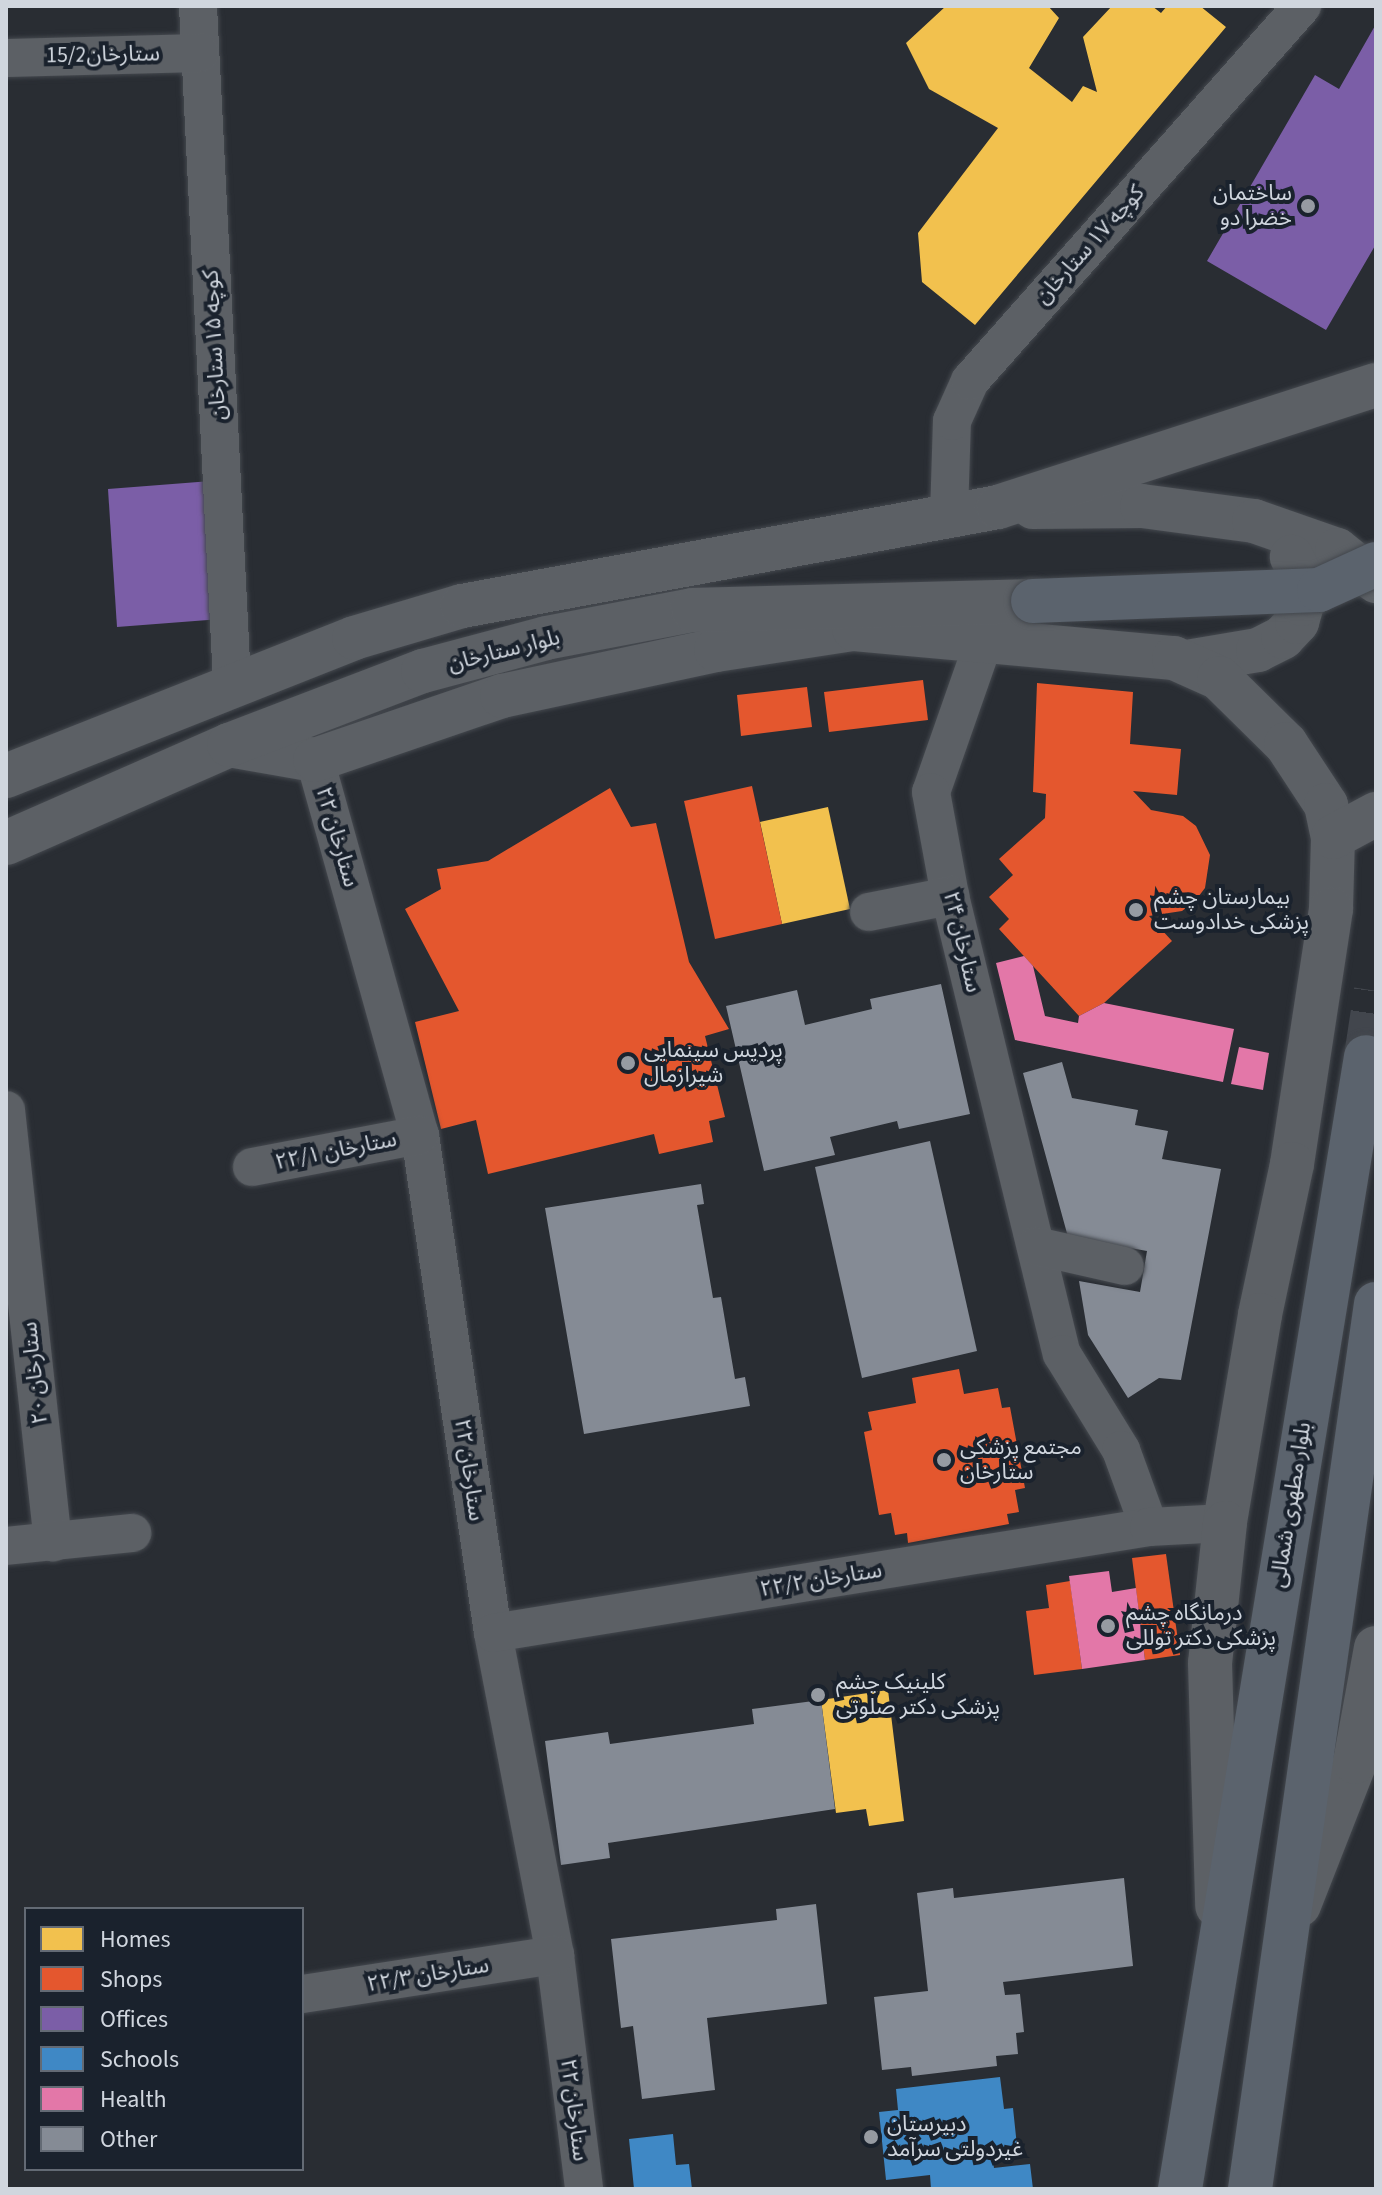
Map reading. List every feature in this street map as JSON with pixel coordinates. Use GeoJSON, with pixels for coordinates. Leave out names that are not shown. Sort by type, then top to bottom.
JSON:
{"type":"FeatureCollection","features":[{"type":"Feature","properties":{"kind":"main road"},"geometry":{"type":"LineString","coordinates":[[6,776],[232,683],[354,638],[462,606],[998,507],[1376,385]]}},
{"type":"Feature","properties":{"kind":"main road"},"geometry":{"type":"LineString","coordinates":[[998,507],[1142,506],[1232,521],[1254,521],[1337,550],[1376,581]]}},
{"type":"Feature","properties":{"kind":"main road"},"geometry":{"type":"LineString","coordinates":[[1187,662],[1258,650],[1297,622],[1304,582],[1297,563],[1280,544],[1232,521]]}},
{"type":"Feature","properties":{"kind":"main road","name":"بلوار ستارخان"},"geometry":{"type":"LineString","coordinates":[[6,843],[229,745],[423,671],[546,638],[693,610],[1319,590],[1376,564]]}},
{"type":"Feature","properties":{"kind":"main road"},"geometry":{"type":"LineString","coordinates":[[229,745],[315,760],[502,696],[716,650],[854,629],[984,641],[1112,648],[1187,662],[1219,678],[1286,744],[1311,775],[1326,805],[1333,837],[1331,909],[1302,1104],[1225,1523],[1210,1663],[1219,1936]]}},
{"type":"Feature","properties":{"kind":"main road"},"geometry":{"type":"LineString","coordinates":[[1333,837],[1376,814]]}},
{"type":"Feature","properties":{"kind":"main road","name":"بلوار مطهرى شمالى"},"geometry":{"type":"LineString","coordinates":[[1180,2189],[1219,1936],[1366,1057]]}},
{"type":"Feature","properties":{"kind":"main road"},"geometry":{"type":"LineString","coordinates":[[1250,2189],[1376,1304]]}},
{"type":"Feature","properties":{"kind":"main road"},"geometry":{"type":"LineString","coordinates":[[1282,1948],[1355,1762],[1376,1648]]}},
{"type":"Feature","properties":{"kind":"street","name":"کوچه ۱۵ ستارخان"},"geometry":{"type":"LineString","coordinates":[[198,6],[232,683]]}},
{"type":"Feature","properties":{"kind":"street","name":"کوچه ۱۷ ستارخان"},"geometry":{"type":"LineString","coordinates":[[949,515],[952,421],[970,381],[1302,6]]}},
{"type":"Feature","properties":{"kind":"street","name":"ستارخان15/2"},"geometry":{"type":"LineString","coordinates":[[6,58],[200,53]]}},
{"type":"Feature","properties":{"kind":"street","name":"۲۴ ستارخان"},"geometry":{"type":"LineString","coordinates":[[984,641],[931,792],[950,896],[1062,1354],[1121,1450],[1149,1527]]}},
{"type":"Feature","properties":{"kind":"street","name":"۲۲ ستارخان"},"geometry":{"type":"LineString","coordinates":[[315,760],[420,1135],[493,1633],[555,1955],[584,2189]]}},
{"type":"Feature","properties":{"kind":"street"},"geometry":{"type":"LineString","coordinates":[[869,912],[950,896]]}},
{"type":"Feature","properties":{"kind":"street","name":"۲۰ ستارخان"},"geometry":{"type":"LineString","coordinates":[[6,1110],[53,1542]]}},
{"type":"Feature","properties":{"kind":"street","name":"۲۲/۱ ستارخان"},"geometry":{"type":"LineString","coordinates":[[252,1167],[420,1135]]}},
{"type":"Feature","properties":{"kind":"street"},"geometry":{"type":"LineString","coordinates":[[1036,1246],[1125,1266]]}},
{"type":"Feature","properties":{"kind":"street","name":"۲۲/۲ ستارخان"},"geometry":{"type":"LineString","coordinates":[[493,1633],[1149,1527],[1225,1523]]}},
{"type":"Feature","properties":{"kind":"street"},"geometry":{"type":"LineString","coordinates":[[6,1546],[132,1533]]}},
{"type":"Feature","properties":{"kind":"street","name":"۲۲/۳ ستارخان"},"geometry":{"type":"LineString","coordinates":[[304,1994],[555,1955]]}},
{"type":"Feature","properties":{"kind":"building: Homes"},"geometry":{"type":"Polygon","coordinates":[[[946,6],[1048,6],[1059,18],[1029,68],[1072,102],[1083,86],[1097,92],[1083,37],[1112,6],[1152,6],[1161,13],[1167,6],[1200,6],[1226,27],[975,325],[922,282],[918,233],[998,128],[929,89],[906,43],[946,6]]]}},
{"type":"Feature","properties":{"kind":"building: Homes"},"geometry":{"type":"Polygon","coordinates":[[[828,807],[850,909],[782,924],[760,822],[828,807]]]}},
{"type":"Feature","properties":{"kind":"building: Homes"},"geometry":{"type":"Polygon","coordinates":[[[888,1690],[904,1821],[869,1826],[866,1809],[836,1813],[821,1700],[888,1690]]]}},
{"type":"Feature","properties":{"kind":"building: Shops"},"geometry":{"type":"Polygon","coordinates":[[[923,680],[928,720],[829,732],[824,692],[923,680]]]}},
{"type":"Feature","properties":{"kind":"building: Shops"},"geometry":{"type":"Polygon","coordinates":[[[1037,683],[1133,692],[1130,744],[1181,749],[1177,795],[1133,791],[1151,810],[1183,816],[1196,826],[1210,855],[1205,888],[1195,901],[1182,911],[1149,916],[1172,941],[1104,1003],[1079,1016],[999,929],[1009,919],[989,897],[1013,875],[999,859],[1045,818],[1046,794],[1033,792],[1037,683]]]}},
{"type":"Feature","properties":{"kind":"building: Shops"},"geometry":{"type":"Polygon","coordinates":[[[807,687],[812,727],[741,736],[737,695],[807,687]]]}},
{"type":"Feature","properties":{"kind":"building: Shops"},"geometry":{"type":"Polygon","coordinates":[[[752,786],[782,924],[715,939],[684,801],[752,786]]]}},
{"type":"Feature","properties":{"kind":"building: Shops"},"geometry":{"type":"Polygon","coordinates":[[[610,788],[631,827],[656,823],[689,962],[729,1029],[705,1036],[725,1117],[709,1121],[713,1142],[659,1154],[654,1134],[488,1174],[476,1120],[441,1129],[415,1022],[459,1011],[405,909],[441,889],[437,869],[488,861],[610,788]]]}},
{"type":"Feature","properties":{"kind":"building: Shops","name":"مجتمع پزشکی ستارخان"},"geometry":{"type":"Polygon","coordinates":[[[959,1369],[964,1394],[998,1388],[1002,1408],[1010,1407],[1025,1488],[1015,1490],[1019,1512],[1007,1514],[1009,1524],[908,1543],[907,1533],[895,1535],[891,1513],[879,1515],[864,1432],[872,1430],[868,1412],[916,1403],[912,1378],[959,1369]]]}},
{"type":"Feature","properties":{"kind":"building: Shops"},"geometry":{"type":"Polygon","coordinates":[[[1166,1554],[1180,1655],[1145,1660],[1132,1558],[1166,1554]]]}},
{"type":"Feature","properties":{"kind":"building: Shops"},"geometry":{"type":"Polygon","coordinates":[[[1070,1581],[1082,1669],[1034,1675],[1026,1611],[1049,1608],[1046,1585],[1070,1581]]]}},
{"type":"Feature","properties":{"kind":"building: Offices","name":"ساختمان خضرا دو"},"geometry":{"type":"Polygon","coordinates":[[[1376,24],[1376,244],[1326,330],[1207,261],[1315,75],[1339,89],[1376,24]]]}},
{"type":"Feature","properties":{"kind":"building: Offices"},"geometry":{"type":"Polygon","coordinates":[[[211,481],[221,619],[117,627],[108,489],[211,481]]]}},
{"type":"Feature","properties":{"kind":"building: Schools"},"geometry":{"type":"Polygon","coordinates":[[[1000,2077],[1004,2109],[1013,2108],[1017,2146],[991,2149],[994,2168],[1030,2164],[1033,2189],[931,2189],[930,2175],[886,2180],[879,2112],[898,2110],[896,2089],[1000,2077]]]}},
{"type":"Feature","properties":{"kind":"building: Schools"},"geometry":{"type":"Polygon","coordinates":[[[673,2134],[676,2165],[689,2164],[692,2189],[634,2189],[629,2139],[673,2134]]]}},
{"type":"Feature","properties":{"kind":"building: Health"},"geometry":{"type":"Polygon","coordinates":[[[1024,956],[1033,966],[1045,1016],[1078,1023],[1079,1016],[1104,1003],[1234,1029],[1223,1082],[1015,1040],[996,963],[1024,956]]]}},
{"type":"Feature","properties":{"kind":"building: Health"},"geometry":{"type":"Polygon","coordinates":[[[1239,1047],[1269,1053],[1263,1090],[1231,1084],[1239,1047]]]}},
{"type":"Feature","properties":{"kind":"building: Health","name":"درمانگاه چشم پزشكی دكتر توللی"},"geometry":{"type":"Polygon","coordinates":[[[1109,1571],[1112,1592],[1136,1588],[1145,1660],[1082,1669],[1069,1576],[1109,1571]]]}},
{"type":"Feature","properties":{"kind":"building: Other"},"geometry":{"type":"Polygon","coordinates":[[[941,984],[970,1114],[899,1129],[897,1121],[830,1137],[835,1155],[764,1171],[726,1006],[797,990],[805,1025],[872,1009],[870,999],[941,984]]]}},
{"type":"Feature","properties":{"kind":"building: Other"},"geometry":{"type":"Polygon","coordinates":[[[1062,1062],[1072,1098],[1138,1110],[1135,1125],[1168,1131],[1162,1159],[1221,1169],[1181,1380],[1159,1378],[1128,1398],[1088,1335],[1079,1281],[1140,1292],[1147,1251],[1068,1237],[1023,1073],[1062,1062]]]}},
{"type":"Feature","properties":{"kind":"building: Other"},"geometry":{"type":"Polygon","coordinates":[[[930,1141],[977,1351],[862,1378],[815,1167],[930,1141]]]}},
{"type":"Feature","properties":{"kind":"building: Other"},"geometry":{"type":"Polygon","coordinates":[[[701,1184],[704,1204],[697,1205],[713,1298],[721,1297],[735,1379],[745,1377],[750,1406],[584,1434],[545,1208],[701,1184]]]}},
{"type":"Feature","properties":{"kind":"building: Other"},"geometry":{"type":"Polygon","coordinates":[[[821,1700],[835,1809],[608,1843],[610,1858],[561,1865],[545,1741],[608,1732],[610,1744],[754,1724],[752,1709],[821,1700]]]}},
{"type":"Feature","properties":{"kind":"building: Other"},"geometry":{"type":"Polygon","coordinates":[[[1124,1878],[1133,1966],[1003,1982],[1005,1995],[1020,1994],[1024,2032],[1016,2033],[1018,2054],[996,2056],[997,2066],[912,2076],[911,2067],[882,2070],[874,1997],[928,1991],[917,1893],[953,1888],[954,1898],[1124,1878]]]}},
{"type":"Feature","properties":{"kind":"building: Other"},"geometry":{"type":"Polygon","coordinates":[[[816,1904],[827,2004],[707,2018],[715,2090],[642,2099],[633,2026],[621,2028],[611,1939],[777,1920],[776,1909],[816,1904]]]}},
{"type":"Feature","properties":{"kind":"tunnel"},"geometry":{"type":"LineString","coordinates":[[1366,1057],[1376,991]]}},
{"type":"Feature","properties":{"kind":"place","name":"ساختمان خضرا دو"},"geometry":{"type":"Point","coordinates":[1308,206]}},
{"type":"Feature","properties":{"kind":"place","name":"بیمارستان چشم پزشکی خدادوست"},"geometry":{"type":"Point","coordinates":[1136,910]}},
{"type":"Feature","properties":{"kind":"place","name":"پردیس سینمایی شیرازمال"},"geometry":{"type":"Point","coordinates":[628,1063]}},
{"type":"Feature","properties":{"kind":"place","name":"مجتمع پزشکی ستارخان"},"geometry":{"type":"Point","coordinates":[944,1460]}},
{"type":"Feature","properties":{"kind":"place","name":"درمانگاه چشم پزشكی دكتر توللی"},"geometry":{"type":"Point","coordinates":[1108,1626]}},
{"type":"Feature","properties":{"kind":"place","name":"کلینیک چشم پزشکی دکتر صلوتی"},"geometry":{"type":"Point","coordinates":[818,1695]}},
{"type":"Feature","properties":{"kind":"place","name":"دبیرستان غیردولتی سرآمد"},"geometry":{"type":"Point","coordinates":[871,2137]}}]}
